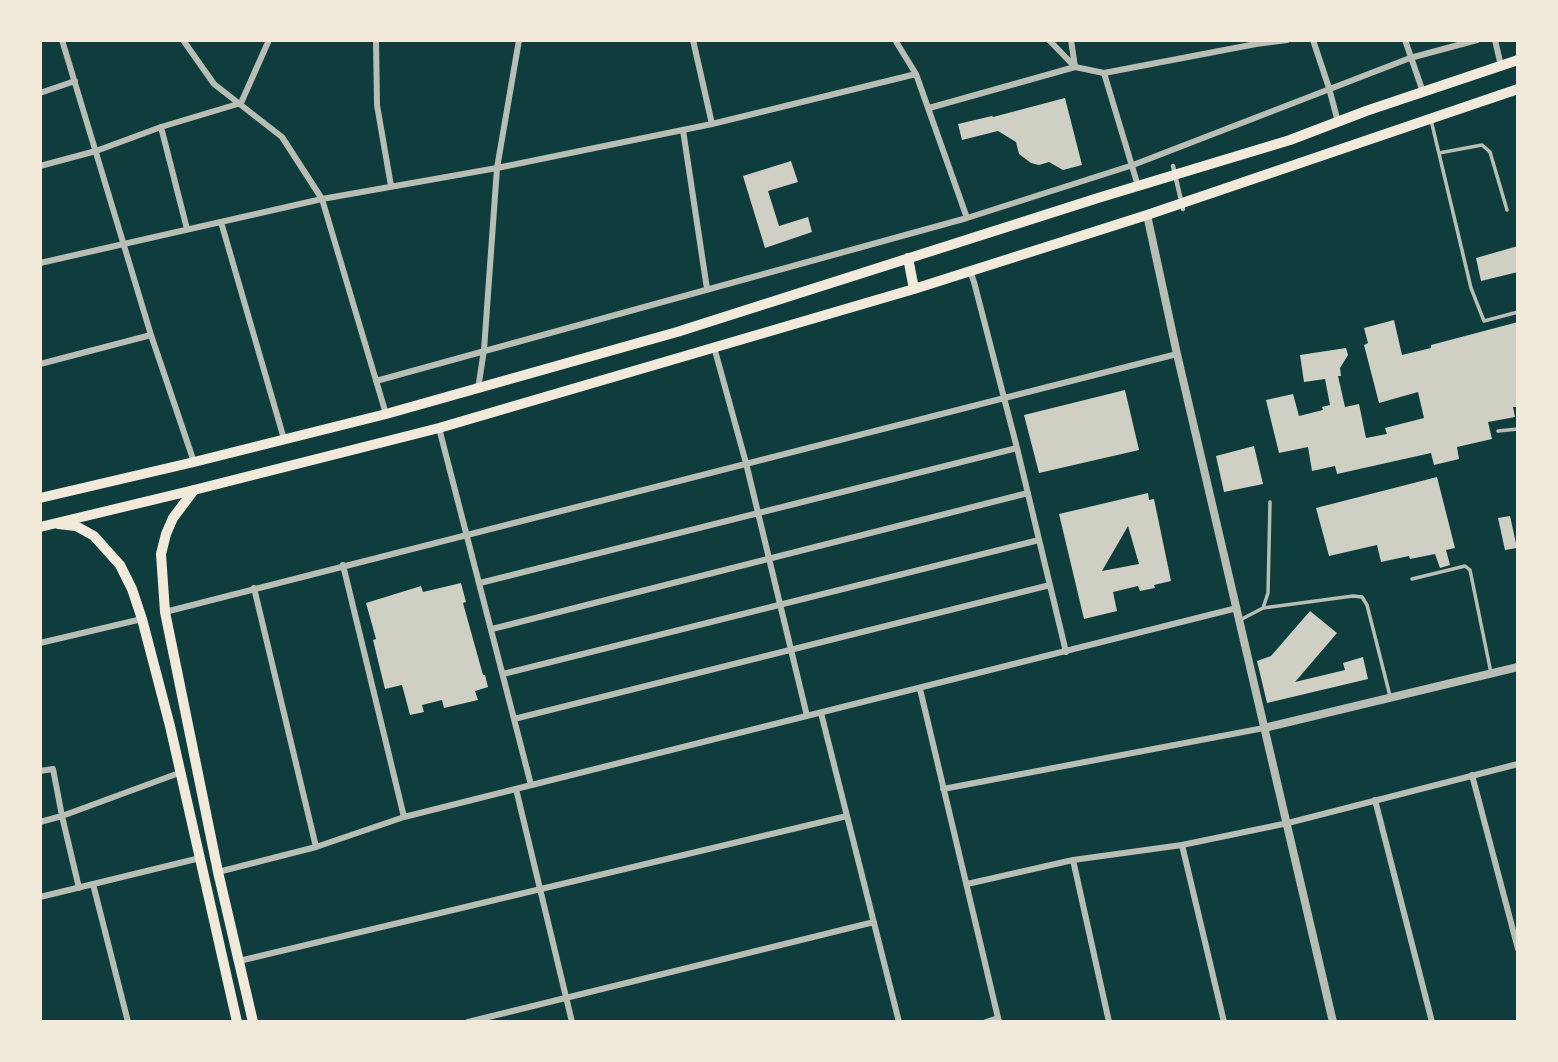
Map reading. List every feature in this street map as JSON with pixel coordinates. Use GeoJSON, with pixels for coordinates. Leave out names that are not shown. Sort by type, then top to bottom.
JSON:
{"type":"FeatureCollection","features":[{"type":"Feature","properties":{"kind":"highway"},"geometry":{"type":"LineString","coordinates":[[40,498],[386,414],[677,332],[1290,140],[1518,60]]}},
{"type":"Feature","properties":{"kind":"highway"},"geometry":{"type":"LineString","coordinates":[[40,527],[439,428],[914,289],[1147,215],[1518,89]]}},
{"type":"Feature","properties":{"kind":"highway"},"geometry":{"type":"LineString","coordinates":[[908,258],[914,289]]}},
{"type":"Feature","properties":{"kind":"main road"},"geometry":{"type":"LineString","coordinates":[[194,490],[173,518],[161,554],[165,612],[218,872],[253,1022]]}},
{"type":"Feature","properties":{"kind":"main road"},"geometry":{"type":"LineString","coordinates":[[54,523],[76,526],[94,536],[120,565],[132,589],[170,726],[237,1022]]}},
{"type":"Feature","properties":{"kind":"main road"},"geometry":{"type":"LineString","coordinates":[[170,726],[187,722]]}},
{"type":"Feature","properties":{"kind":"street"},"geometry":{"type":"LineString","coordinates":[[62,40],[123,244],[194,462]]}},
{"type":"Feature","properties":{"kind":"street"},"geometry":{"type":"LineString","coordinates":[[183,40],[215,84],[282,137],[321,199],[386,414]]}},
{"type":"Feature","properties":{"kind":"street"},"geometry":{"type":"LineString","coordinates":[[40,166],[96,151],[161,127],[241,103],[269,40]]}},
{"type":"Feature","properties":{"kind":"street"},"geometry":{"type":"LineString","coordinates":[[376,40],[377,105],[391,186]]}},
{"type":"Feature","properties":{"kind":"street"},"geometry":{"type":"LineString","coordinates":[[478,389],[484,350],[497,168],[519,40]]}},
{"type":"Feature","properties":{"kind":"street"},"geometry":{"type":"LineString","coordinates":[[693,40],[712,124]]}},
{"type":"Feature","properties":{"kind":"street"},"geometry":{"type":"LineString","coordinates":[[895,40],[916,74],[967,218]]}},
{"type":"Feature","properties":{"kind":"street"},"geometry":{"type":"LineString","coordinates":[[1049,40],[1075,67]]}},
{"type":"Feature","properties":{"kind":"street"},"geometry":{"type":"LineString","coordinates":[[1071,40],[1075,67]]}},
{"type":"Feature","properties":{"kind":"street"},"geometry":{"type":"LineString","coordinates":[[929,108],[1075,67],[1104,73],[1256,42],[1287,40]]}},
{"type":"Feature","properties":{"kind":"street"},"geometry":{"type":"LineString","coordinates":[[1313,40],[1338,122]]}},
{"type":"Feature","properties":{"kind":"street"},"geometry":{"type":"LineString","coordinates":[[1405,40],[1423,92]]}},
{"type":"Feature","properties":{"kind":"street"},"geometry":{"type":"LineString","coordinates":[[376,381],[967,218],[1133,165],[1410,58],[1477,40]]}},
{"type":"Feature","properties":{"kind":"street"},"geometry":{"type":"LineString","coordinates":[[1495,40],[1501,66]]}},
{"type":"Feature","properties":{"kind":"street"},"geometry":{"type":"LineString","coordinates":[[1104,73],[1138,186]]}},
{"type":"Feature","properties":{"kind":"street"},"geometry":{"type":"LineString","coordinates":[[40,263],[321,199],[497,168],[712,124],[916,74]]}},
{"type":"Feature","properties":{"kind":"street"},"geometry":{"type":"LineString","coordinates":[[40,93],[75,81]]}},
{"type":"Feature","properties":{"kind":"street"},"geometry":{"type":"LineString","coordinates":[[161,127],[187,229]]}},
{"type":"Feature","properties":{"kind":"street"},"geometry":{"type":"LineString","coordinates":[[683,130],[707,289]]}},
{"type":"Feature","properties":{"kind":"street"},"geometry":{"type":"LineString","coordinates":[[1173,166],[1183,209]]}},
{"type":"Feature","properties":{"kind":"street"},"geometry":{"type":"LineString","coordinates":[[1147,215],[1177,354],[1334,1022]]}},
{"type":"Feature","properties":{"kind":"street"},"geometry":{"type":"LineString","coordinates":[[221,222],[284,439]]}},
{"type":"Feature","properties":{"kind":"street"},"geometry":{"type":"LineString","coordinates":[[970,271],[1017,448],[1066,652]]}},
{"type":"Feature","properties":{"kind":"street"},"geometry":{"type":"LineString","coordinates":[[40,364],[152,335]]}},
{"type":"Feature","properties":{"kind":"street"},"geometry":{"type":"LineString","coordinates":[[714,347],[746,463],[807,716]]}},
{"type":"Feature","properties":{"kind":"street"},"geometry":{"type":"LineString","coordinates":[[165,612],[1177,354]]}},
{"type":"Feature","properties":{"kind":"street"},"geometry":{"type":"LineString","coordinates":[[439,428],[531,785]]}},
{"type":"Feature","properties":{"kind":"street"},"geometry":{"type":"LineString","coordinates":[[480,583],[1017,448]]}},
{"type":"Feature","properties":{"kind":"street"},"geometry":{"type":"LineString","coordinates":[[492,629],[1028,493]]}},
{"type":"Feature","properties":{"kind":"street"},"geometry":{"type":"LineString","coordinates":[[503,674],[1039,540]]}},
{"type":"Feature","properties":{"kind":"street"},"geometry":{"type":"LineString","coordinates":[[343,565],[404,817]]}},
{"type":"Feature","properties":{"kind":"street"},"geometry":{"type":"LineString","coordinates":[[514,719],[1050,585]]}},
{"type":"Feature","properties":{"kind":"street"},"geometry":{"type":"LineString","coordinates":[[254,588],[316,847]]}},
{"type":"Feature","properties":{"kind":"street"},"geometry":{"type":"LineString","coordinates":[[218,872],[316,847],[404,817],[1237,608]]}},
{"type":"Feature","properties":{"kind":"street"},"geometry":{"type":"LineString","coordinates":[[40,643],[142,619]]}},
{"type":"Feature","properties":{"kind":"street"},"geometry":{"type":"LineString","coordinates":[[943,789],[1264,728],[1518,667]]}},
{"type":"Feature","properties":{"kind":"street"},"geometry":{"type":"LineString","coordinates":[[920,689],[999,1020],[986,1022]]}},
{"type":"Feature","properties":{"kind":"street"},"geometry":{"type":"LineString","coordinates":[[821,713],[899,1022]]}},
{"type":"Feature","properties":{"kind":"street"},"geometry":{"type":"LineString","coordinates":[[967,884],[1073,860],[1182,845],[1288,823],[1518,764]]}},
{"type":"Feature","properties":{"kind":"street"},"geometry":{"type":"LineString","coordinates":[[40,771],[53,769],[79,888]]}},
{"type":"Feature","properties":{"kind":"street"},"geometry":{"type":"LineString","coordinates":[[40,822],[179,773]]}},
{"type":"Feature","properties":{"kind":"street"},"geometry":{"type":"LineString","coordinates":[[1472,775],[1518,949]]}},
{"type":"Feature","properties":{"kind":"street"},"geometry":{"type":"LineString","coordinates":[[516,789],[572,1022]]}},
{"type":"Feature","properties":{"kind":"street"},"geometry":{"type":"LineString","coordinates":[[1375,800],[1432,1022]]}},
{"type":"Feature","properties":{"kind":"street"},"geometry":{"type":"LineString","coordinates":[[239,961],[847,816]]}},
{"type":"Feature","properties":{"kind":"street"},"geometry":{"type":"LineString","coordinates":[[1182,845],[1224,1022]]}},
{"type":"Feature","properties":{"kind":"street"},"geometry":{"type":"LineString","coordinates":[[40,897],[200,858]]}},
{"type":"Feature","properties":{"kind":"street"},"geometry":{"type":"LineString","coordinates":[[1073,860],[1109,1022]]}},
{"type":"Feature","properties":{"kind":"street"},"geometry":{"type":"LineString","coordinates":[[93,884],[128,1022]]}},
{"type":"Feature","properties":{"kind":"street"},"geometry":{"type":"LineString","coordinates":[[468,1022],[874,922]]}},
{"type":"Feature","properties":{"kind":"lane"},"geometry":{"type":"LineString","coordinates":[[1430,118],[1471,288],[1484,321],[1518,313]]}},
{"type":"Feature","properties":{"kind":"lane"},"geometry":{"type":"LineString","coordinates":[[1439,153],[1482,145],[1490,152],[1507,210]]}},
{"type":"Feature","properties":{"kind":"lane"},"geometry":{"type":"LineString","coordinates":[[1498,431],[1518,429]]}},
{"type":"Feature","properties":{"kind":"lane"},"geometry":{"type":"LineString","coordinates":[[1263,608],[1269,593],[1270,502]]}},
{"type":"Feature","properties":{"kind":"lane"},"geometry":{"type":"LineString","coordinates":[[1412,579],[1465,566],[1470,570],[1491,675]]}},
{"type":"Feature","properties":{"kind":"lane"},"geometry":{"type":"LineString","coordinates":[[1240,620],[1263,608],[1362,597],[1367,605],[1390,698]]}},
{"type":"Feature","properties":{"kind":"building"},"geometry":{"type":"Polygon","coordinates":[[[1065,98],[1082,165],[1063,170],[1049,162],[1039,165],[1031,163],[1019,154],[1016,142],[998,131],[962,140],[958,124],[1065,98]]]}},
{"type":"Feature","properties":{"kind":"building"},"geometry":{"type":"Polygon","coordinates":[[[791,161],[798,182],[768,191],[779,226],[808,217],[812,232],[765,248],[743,176],[791,161]]]}},
{"type":"Feature","properties":{"kind":"building"},"geometry":{"type":"Polygon","coordinates":[[[1518,246],[1518,272],[1481,281],[1476,258],[1518,246]]]}},
{"type":"Feature","properties":{"kind":"building"},"geometry":{"type":"Polygon","coordinates":[[[1394,320],[1402,355],[1518,322],[1518,407],[1513,407],[1515,417],[1488,422],[1492,439],[1457,447],[1459,459],[1434,465],[1431,453],[1337,474],[1335,466],[1312,471],[1308,447],[1279,453],[1266,400],[1293,394],[1299,416],[1323,410],[1322,407],[1330,405],[1325,379],[1304,382],[1300,355],[1346,348],[1348,355],[1340,368],[1341,376],[1338,376],[1345,407],[1359,404],[1366,438],[1387,434],[1385,428],[1424,418],[1418,392],[1379,403],[1364,345],[1368,343],[1364,328],[1394,320]]]}},
{"type":"Feature","properties":{"kind":"building"},"geometry":{"type":"Polygon","coordinates":[[[1125,390],[1139,450],[1039,473],[1024,415],[1125,390]]]}},
{"type":"Feature","properties":{"kind":"building"},"geometry":{"type":"Polygon","coordinates":[[[1254,446],[1263,484],[1224,492],[1216,456],[1254,446]]]}},
{"type":"Feature","properties":{"kind":"building"},"geometry":{"type":"Polygon","coordinates":[[[1437,477],[1455,548],[1446,550],[1450,565],[1440,568],[1435,554],[1381,562],[1377,545],[1329,556],[1316,508],[1437,477]]]}},
{"type":"Feature","properties":{"kind":"building"},"geometry":{"type":"Polygon","coordinates":[[[1148,493],[1149,500],[1154,499],[1171,581],[1140,591],[1138,586],[1113,592],[1117,611],[1084,619],[1059,514],[1148,493]],[[1128,526],[1102,571],[1139,564],[1128,526]]]}},
{"type":"Feature","properties":{"kind":"building"},"geometry":{"type":"Polygon","coordinates":[[[1510,516],[1517,548],[1505,550],[1498,518],[1510,516]]]}},
{"type":"Feature","properties":{"kind":"building"},"geometry":{"type":"Polygon","coordinates":[[[461,583],[466,602],[463,603],[488,687],[475,691],[478,700],[444,708],[442,700],[422,705],[424,712],[410,715],[402,685],[385,689],[366,603],[421,586],[423,592],[461,583]]]}},
{"type":"Feature","properties":{"kind":"building"},"geometry":{"type":"Polygon","coordinates":[[[1310,611],[1337,633],[1295,682],[1345,670],[1343,663],[1363,657],[1368,679],[1267,703],[1257,661],[1271,656],[1310,611]]]}}]}
